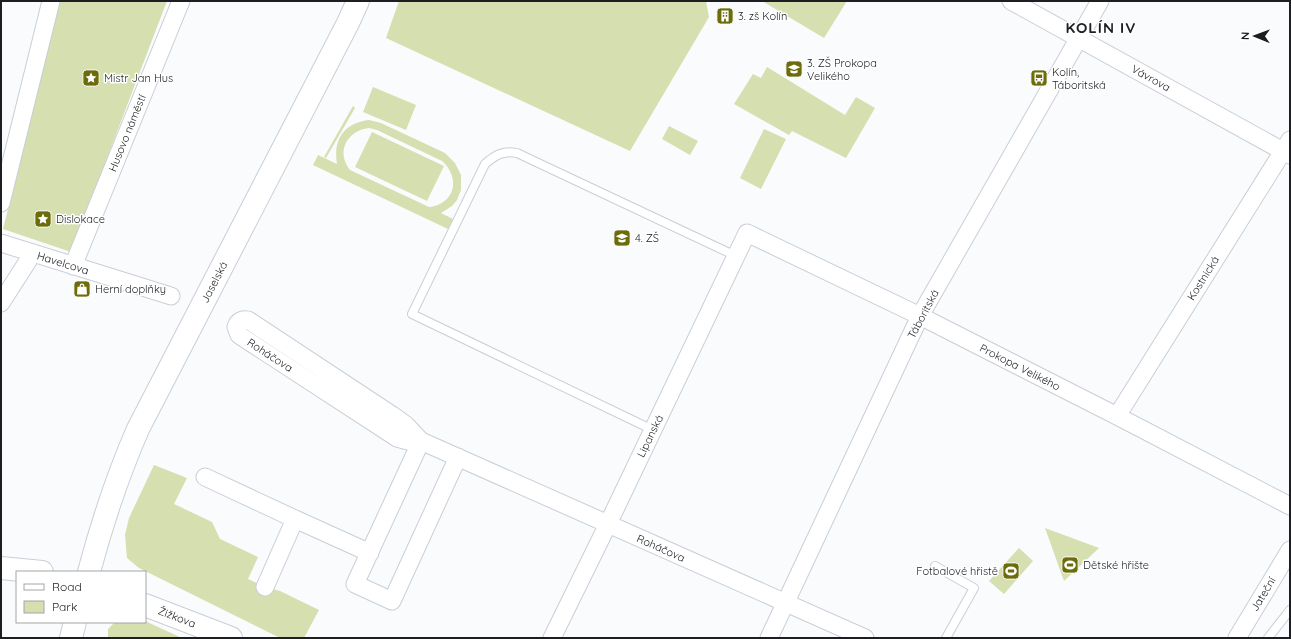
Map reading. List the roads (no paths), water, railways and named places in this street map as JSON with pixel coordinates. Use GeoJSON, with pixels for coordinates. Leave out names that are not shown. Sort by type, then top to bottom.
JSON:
{"type":"FeatureCollection","features":[{"type":"Feature","properties":{"kind":"street"},"geometry":{"type":"LineString","coordinates":[[1,203],[51,1]]}},
{"type":"Feature","properties":{"kind":"street","name":"Husovo náměstí"},"geometry":{"type":"LineString","coordinates":[[73,266],[181,1]]}},
{"type":"Feature","properties":{"kind":"street","name":"Jaselská"},"geometry":{"type":"LineString","coordinates":[[89,571],[96,544],[120,471],[138,428],[358,1]]}},
{"type":"Feature","properties":{"kind":"street","name":"Vávrova"},"geometry":{"type":"LineString","coordinates":[[1011,1],[1078,38],[1288,148]]}},
{"type":"Feature","properties":{"kind":"street","name":"Táboritská"},"geometry":{"type":"LineString","coordinates":[[770,638],[920,316],[1100,1]]}},
{"type":"Feature","properties":{"kind":"street","name":"Kostnická"},"geometry":{"type":"LineString","coordinates":[[1117,416],[1288,148]]}},
{"type":"Feature","properties":{"kind":"street","name":"Prokopa Velikého"},"geometry":{"type":"LineString","coordinates":[[747,233],[920,316],[1290,506]]}},
{"type":"Feature","properties":{"kind":"street","name":"Lipanská"},"geometry":{"type":"LineString","coordinates":[[552,638],[747,233]]}},
{"type":"Feature","properties":{"kind":"street","name":"Havelcova"},"geometry":{"type":"LineString","coordinates":[[1,243],[172,296]]}},
{"type":"Feature","properties":{"kind":"street"},"geometry":{"type":"LineString","coordinates":[[1,303],[34,253]]}},
{"type":"Feature","properties":{"kind":"street","name":"Roháčova"},"geometry":{"type":"LineString","coordinates":[[421,441],[406,425],[392,415],[248,320],[244,319],[237,323],[236,327],[239,334],[397,438],[408,441],[421,441],[865,638]]}},
{"type":"Feature","properties":{"kind":"street"},"geometry":{"type":"LineString","coordinates":[[421,441],[355,584],[392,601],[458,457]]}},
{"type":"Feature","properties":{"kind":"street"},"geometry":{"type":"LineString","coordinates":[[206,477],[370,553]]}},
{"type":"Feature","properties":{"kind":"street"},"geometry":{"type":"LineString","coordinates":[[265,586],[295,519]]}},
{"type":"Feature","properties":{"kind":"street","name":"Jateční"},"geometry":{"type":"LineString","coordinates":[[1236,638],[1290,550]]}},
{"type":"Feature","properties":{"kind":"street"},"geometry":{"type":"LineString","coordinates":[[1,568],[32,571]]}},
{"type":"Feature","properties":{"kind":"street","name":"Žižkova"},"geometry":{"type":"LineString","coordinates":[[146,605],[231,638]]}},
{"type":"Feature","properties":{"kind":"street"},"geometry":{"type":"LineString","coordinates":[[71,638],[75,623]]}},
{"type":"Feature","properties":{"kind":"lane"},"geometry":{"type":"LineString","coordinates":[[653,430],[412,314],[485,164],[498,154],[505,152],[517,153],[736,256]]}},
{"type":"Feature","properties":{"kind":"lane"},"geometry":{"type":"LineString","coordinates":[[935,566],[974,588],[946,638]]}},
{"type":"Feature","properties":{"kind":"lane"},"geometry":{"type":"LineString","coordinates":[[1268,638],[1290,610]]}},
{"type":"Feature","properties":{"kind":"place","name":"3. zš Kolín"},"geometry":{"type":"Point","coordinates":[725,16]}},
{"type":"Feature","properties":{"kind":"place","name":"3. ZŠ Prokopa Velikého"},"geometry":{"type":"Point","coordinates":[794,69]}},
{"type":"Feature","properties":{"kind":"place","name":"Mistr Jan Hus"},"geometry":{"type":"Point","coordinates":[91,78]}},
{"type":"Feature","properties":{"kind":"place","name":"Kolín, Táboritská"},"geometry":{"type":"Point","coordinates":[1039,78]}},
{"type":"Feature","properties":{"kind":"place","name":"Dislokace"},"geometry":{"type":"Point","coordinates":[43,219]}},
{"type":"Feature","properties":{"kind":"place","name":"4. ZŠ"},"geometry":{"type":"Point","coordinates":[622,238]}},
{"type":"Feature","properties":{"kind":"place","name":"Herní doplňky"},"geometry":{"type":"Point","coordinates":[82,289]}},
{"type":"Feature","properties":{"kind":"place","name":"Dětské hřište"},"geometry":{"type":"Point","coordinates":[1070,565]}},
{"type":"Feature","properties":{"kind":"place","name":"Fotbalové hřistě"},"geometry":{"type":"Point","coordinates":[1011,571]}},
{"type":"Feature","properties":{"kind":"district","name":"KOLÍN IV"},"geometry":{"type":"Point","coordinates":[1101,28]}}]}
